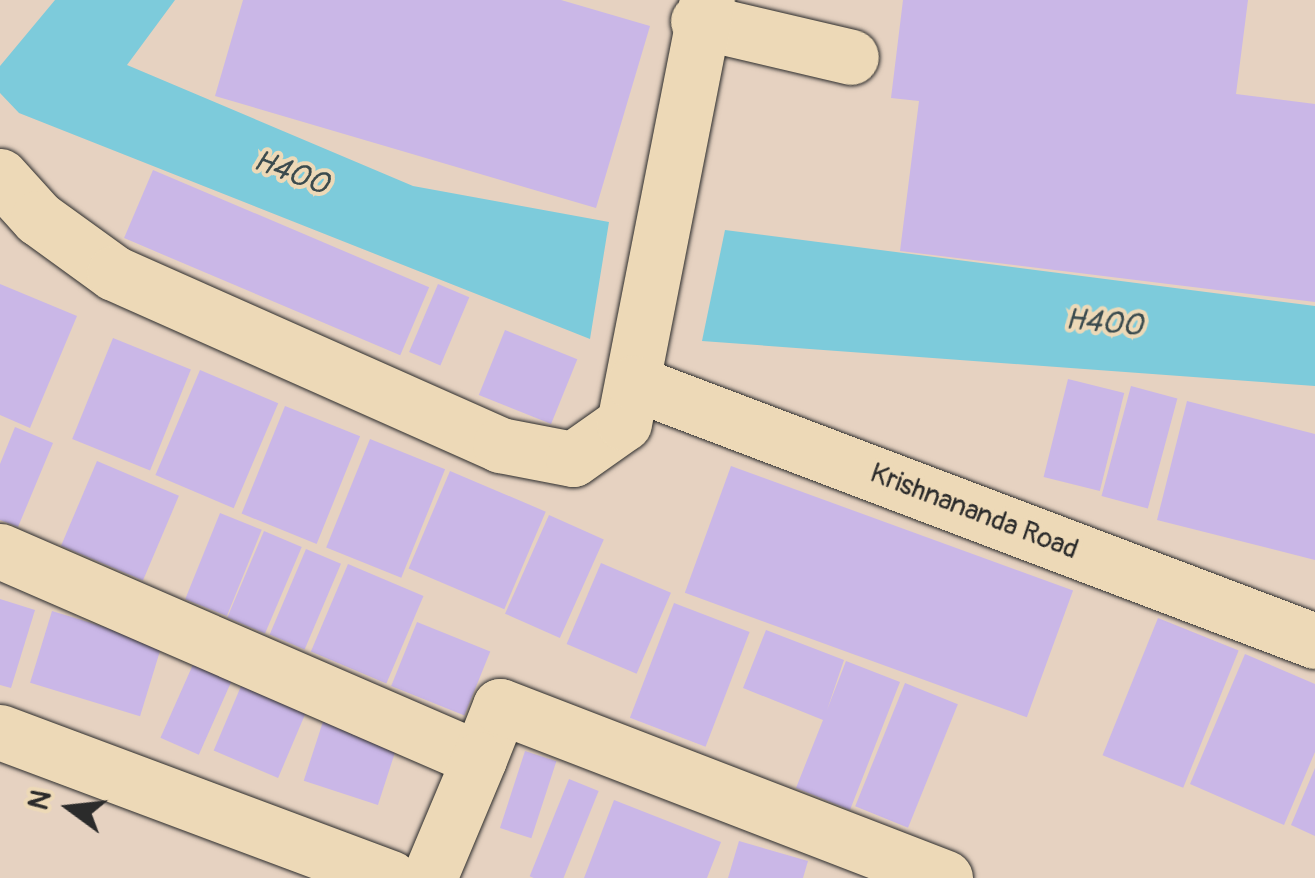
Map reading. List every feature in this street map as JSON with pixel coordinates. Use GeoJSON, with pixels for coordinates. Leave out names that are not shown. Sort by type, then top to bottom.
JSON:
{"type":"FeatureCollection","features":[{"type":"Feature","properties":{"kind":"street"},"geometry":{"type":"LineString","coordinates":[[0,176],[38,218],[114,273],[500,445],[573,459],[634,382],[703,11],[851,57]]}},
{"type":"Feature","properties":{"kind":"street","name":"Krishnananda Road"},"geometry":{"type":"LineString","coordinates":[[634,382],[1315,641]]}},
{"type":"Feature","properties":{"kind":"street"},"geometry":{"type":"LineString","coordinates":[[0,551],[479,758]]}},
{"type":"Feature","properties":{"kind":"street"},"geometry":{"type":"LineString","coordinates":[[429,878],[500,706],[945,878]]}},
{"type":"Feature","properties":{"kind":"street"},"geometry":{"type":"LineString","coordinates":[[0,732],[390,878]]}},
{"type":"Feature","properties":{"kind":"water","name":"H400"},"geometry":{"type":"Polygon","coordinates":[[[55,0],[175,0],[127,65],[413,186],[609,222],[590,339],[19,113],[0,93],[0,66],[55,0]]]}},
{"type":"Feature","properties":{"kind":"water","name":"H400"},"geometry":{"type":"Polygon","coordinates":[[[725,230],[1315,306],[1315,386],[702,341],[725,230]]]}},
{"type":"Feature","properties":{"kind":"building"},"geometry":{"type":"Polygon","coordinates":[[[243,0],[561,0],[650,26],[596,208],[215,96],[243,0]]]}},
{"type":"Feature","properties":{"kind":"building"},"geometry":{"type":"Polygon","coordinates":[[[903,0],[1248,0],[1236,94],[1315,104],[1315,302],[900,251],[919,101],[891,98],[903,0]]]}},
{"type":"Feature","properties":{"kind":"building"},"geometry":{"type":"Polygon","coordinates":[[[153,170],[429,287],[400,355],[124,238],[153,170]]]}},
{"type":"Feature","properties":{"kind":"building"},"geometry":{"type":"Polygon","coordinates":[[[0,284],[77,316],[30,428],[0,415],[0,284]]]}},
{"type":"Feature","properties":{"kind":"building"},"geometry":{"type":"Polygon","coordinates":[[[438,284],[469,297],[440,365],[409,352],[438,284]]]}},
{"type":"Feature","properties":{"kind":"building"},"geometry":{"type":"Polygon","coordinates":[[[505,330],[577,359],[551,424],[479,395],[505,330]]]}},
{"type":"Feature","properties":{"kind":"building"},"geometry":{"type":"Polygon","coordinates":[[[113,338],[191,369],[150,471],[72,439],[113,338]]]}},
{"type":"Feature","properties":{"kind":"building"},"geometry":{"type":"Polygon","coordinates":[[[200,370],[278,403],[234,508],[155,475],[200,370]]]}},
{"type":"Feature","properties":{"kind":"building"},"geometry":{"type":"Polygon","coordinates":[[[1068,379],[1124,393],[1100,491],[1044,477],[1068,379]]]}},
{"type":"Feature","properties":{"kind":"building"},"geometry":{"type":"Polygon","coordinates":[[[1131,386],[1177,398],[1148,509],[1101,496],[1131,386]]]}},
{"type":"Feature","properties":{"kind":"building"},"geometry":{"type":"Polygon","coordinates":[[[1187,401],[1315,434],[1315,560],[1157,520],[1187,401]]]}},
{"type":"Feature","properties":{"kind":"building"},"geometry":{"type":"Polygon","coordinates":[[[285,406],[360,436],[317,544],[242,514],[285,406]]]}},
{"type":"Feature","properties":{"kind":"building"},"geometry":{"type":"Polygon","coordinates":[[[15,427],[53,443],[18,527],[0,520],[0,464],[15,427]]]}},
{"type":"Feature","properties":{"kind":"building"},"geometry":{"type":"Polygon","coordinates":[[[370,439],[445,469],[401,578],[326,547],[370,439]]]}},
{"type":"Feature","properties":{"kind":"building"},"geometry":{"type":"Polygon","coordinates":[[[97,461],[179,496],[143,580],[61,546],[97,461]]]}},
{"type":"Feature","properties":{"kind":"building"},"geometry":{"type":"Polygon","coordinates":[[[731,466],[1073,590],[1027,717],[685,593],[731,466]]]}},
{"type":"Feature","properties":{"kind":"building"},"geometry":{"type":"Polygon","coordinates":[[[450,471],[546,512],[504,609],[409,569],[450,471]]]}},
{"type":"Feature","properties":{"kind":"building"},"geometry":{"type":"Polygon","coordinates":[[[220,513],[262,530],[227,616],[185,599],[220,513]]]}},
{"type":"Feature","properties":{"kind":"building"},"geometry":{"type":"Polygon","coordinates":[[[549,515],[604,539],[560,638],[505,614],[549,515]]]}},
{"type":"Feature","properties":{"kind":"building"},"geometry":{"type":"Polygon","coordinates":[[[264,531],[302,547],[265,634],[227,618],[264,531]]]}},
{"type":"Feature","properties":{"kind":"building"},"geometry":{"type":"Polygon","coordinates":[[[306,549],[341,564],[305,649],[270,635],[306,549]]]}},
{"type":"Feature","properties":{"kind":"building"},"geometry":{"type":"Polygon","coordinates":[[[601,563],[671,593],[637,674],[567,644],[601,563]]]}},
{"type":"Feature","properties":{"kind":"building"},"geometry":{"type":"Polygon","coordinates":[[[348,564],[423,596],[386,683],[311,651],[348,564]]]}},
{"type":"Feature","properties":{"kind":"building"},"geometry":{"type":"Polygon","coordinates":[[[0,599],[35,610],[11,688],[0,685],[0,599]]]}},
{"type":"Feature","properties":{"kind":"building"},"geometry":{"type":"Polygon","coordinates":[[[674,603],[750,632],[706,747],[630,718],[674,603]]]}},
{"type":"Feature","properties":{"kind":"building"},"geometry":{"type":"Polygon","coordinates":[[[52,611],[162,645],[140,716],[30,683],[52,611]]]}},
{"type":"Feature","properties":{"kind":"building"},"geometry":{"type":"Polygon","coordinates":[[[1158,618],[1239,651],[1183,788],[1103,755],[1158,618]]]}},
{"type":"Feature","properties":{"kind":"building"},"geometry":{"type":"Polygon","coordinates":[[[417,622],[490,652],[464,716],[391,686],[417,622]]]}},
{"type":"Feature","properties":{"kind":"building"},"geometry":{"type":"Polygon","coordinates":[[[766,630],[844,660],[827,710],[846,661],[900,682],[850,810],[796,788],[823,720],[743,688],[766,630]]]}},
{"type":"Feature","properties":{"kind":"building"},"geometry":{"type":"Polygon","coordinates":[[[1245,654],[1315,684],[1315,752],[1284,825],[1190,784],[1245,654]]]}},
{"type":"Feature","properties":{"kind":"building"},"geometry":{"type":"Polygon","coordinates":[[[195,660],[233,677],[199,755],[160,738],[195,660]]]}},
{"type":"Feature","properties":{"kind":"building"},"geometry":{"type":"Polygon","coordinates":[[[250,665],[314,692],[278,778],[214,751],[250,665]]]}},
{"type":"Feature","properties":{"kind":"building"},"geometry":{"type":"Polygon","coordinates":[[[905,683],[958,704],[908,828],[855,806],[905,683]]]}},
{"type":"Feature","properties":{"kind":"building"},"geometry":{"type":"Polygon","coordinates":[[[330,700],[404,724],[378,805],[304,781],[330,700]]]}},
{"type":"Feature","properties":{"kind":"building"},"geometry":{"type":"Polygon","coordinates":[[[525,751],[556,761],[531,838],[500,828],[525,751]]]}},
{"type":"Feature","properties":{"kind":"building"},"geometry":{"type":"Polygon","coordinates":[[[1315,768],[1315,836],[1291,825],[1315,768]]]}},
{"type":"Feature","properties":{"kind":"building"},"geometry":{"type":"Polygon","coordinates":[[[569,779],[599,791],[564,878],[530,876],[569,779]]]}},
{"type":"Feature","properties":{"kind":"building"},"geometry":{"type":"Polygon","coordinates":[[[614,800],[721,842],[707,878],[584,878],[614,800]]]}},
{"type":"Feature","properties":{"kind":"building"},"geometry":{"type":"Polygon","coordinates":[[[739,841],[808,861],[803,878],[728,878],[739,841]]]}}]}
